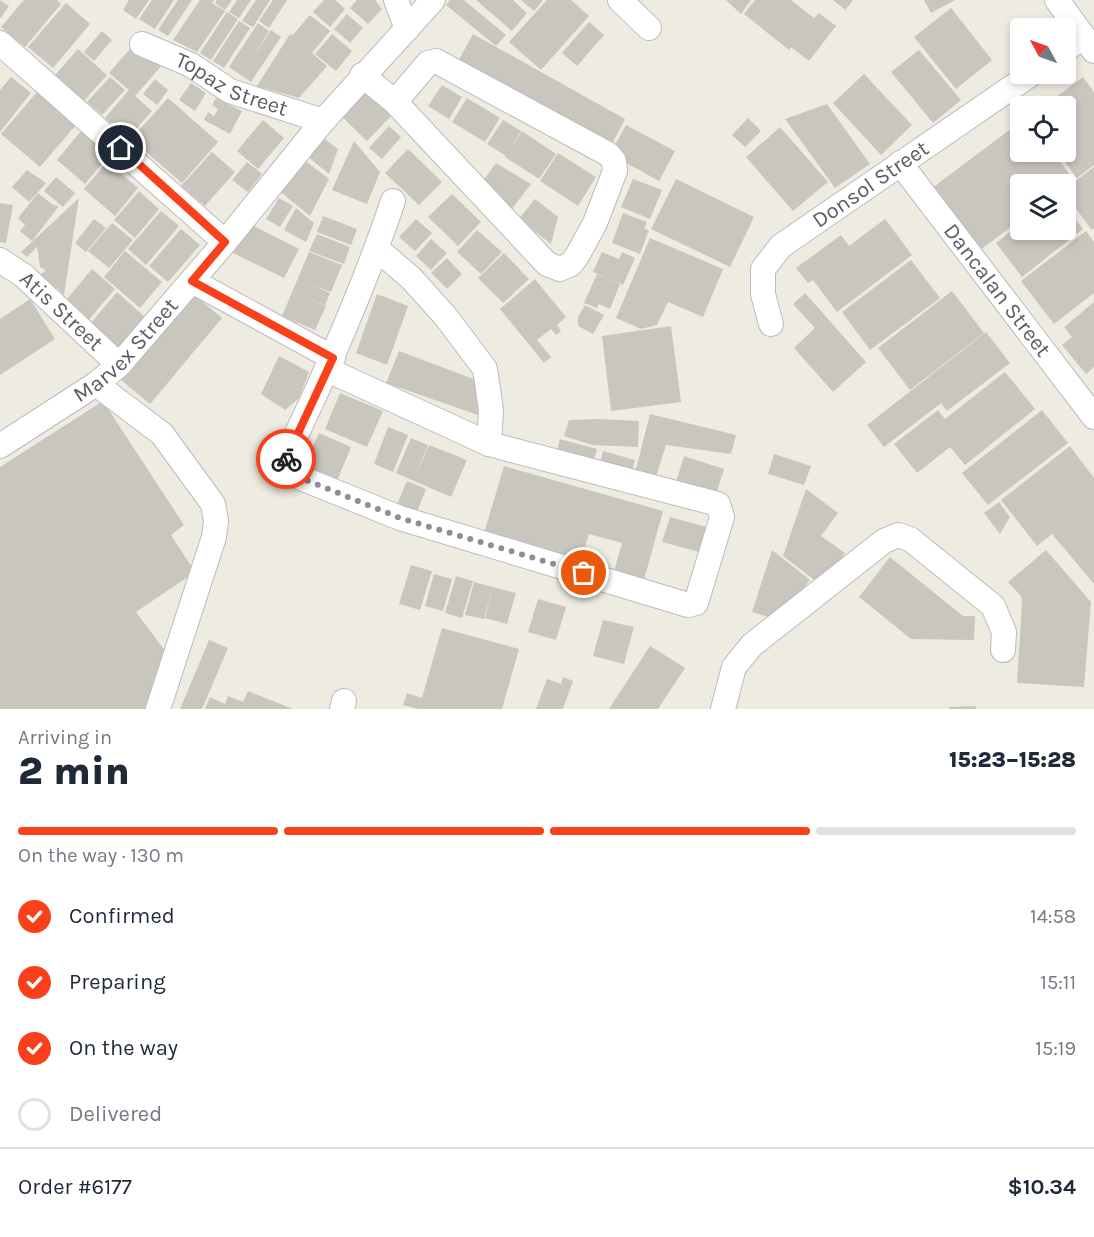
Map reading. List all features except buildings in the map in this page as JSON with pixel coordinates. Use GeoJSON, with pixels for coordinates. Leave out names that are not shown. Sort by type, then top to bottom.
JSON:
{"type":"FeatureCollection","features":[{"type":"Feature","properties":{"kind":"street"},"geometry":{"type":"LineString","coordinates":[[396,0],[407,29]]}},
{"type":"Feature","properties":{"kind":"street","name":"Marvex Street"},"geometry":{"type":"LineString","coordinates":[[0,446],[96,384],[119,365],[225,242],[322,121],[433,0]]}},
{"type":"Feature","properties":{"kind":"street"},"geometry":{"type":"LineString","coordinates":[[620,0],[649,28]]}},
{"type":"Feature","properties":{"kind":"street"},"geometry":{"type":"LineString","coordinates":[[1057,0],[1081,46]]}},
{"type":"Feature","properties":{"kind":"street"},"geometry":{"type":"LineString","coordinates":[[0,43],[225,242]]}},
{"type":"Feature","properties":{"kind":"street","name":"Topaz Street"},"geometry":{"type":"LineString","coordinates":[[142,44],[191,65],[230,91],[322,121]]}},
{"type":"Feature","properties":{"kind":"street"},"geometry":{"type":"LineString","coordinates":[[362,75],[395,102],[531,250],[554,268],[565,268],[571,264],[595,223],[615,171],[614,161],[608,154],[436,61],[428,63],[395,102]]}},
{"type":"Feature","properties":{"kind":"street","name":"Donsol Street"},"geometry":{"type":"LineString","coordinates":[[771,324],[763,294],[763,269],[781,246],[1015,84]]}},
{"type":"Feature","properties":{"kind":"street","name":"Dancalan Street"},"geometry":{"type":"LineString","coordinates":[[900,163],[1094,417]]}},
{"type":"Feature","properties":{"kind":"street"},"geometry":{"type":"LineString","coordinates":[[192,281],[331,364],[489,444],[718,504],[722,517],[696,603],[688,605],[400,518],[301,478],[289,468],[285,458],[331,364],[377,249],[393,201]]}},
{"type":"Feature","properties":{"kind":"street"},"geometry":{"type":"LineString","coordinates":[[377,249],[411,278],[446,317],[484,369],[491,410],[489,444]]}},
{"type":"Feature","properties":{"kind":"street","name":"Atis Street"},"geometry":{"type":"LineString","coordinates":[[0,260],[24,276],[119,365]]}},
{"type":"Feature","properties":{"kind":"street"},"geometry":{"type":"LineString","coordinates":[[96,384],[162,434],[213,504],[216,521],[214,537],[158,709]]}},
{"type":"Feature","properties":{"kind":"street"},"geometry":{"type":"LineString","coordinates":[[723,709],[734,667],[752,645],[884,541],[898,536],[910,539],[993,606],[1004,632],[1004,650]]}},
{"type":"Feature","properties":{"kind":"way so far"},"geometry":{"type":"LineString","coordinates":[[286,459],[289,468],[301,478],[400,518],[584,573]]}},
{"type":"Feature","properties":{"kind":"route"},"geometry":{"type":"LineString","coordinates":[[121,148],[225,242],[192,281],[333,358],[286,459]]}}]}
